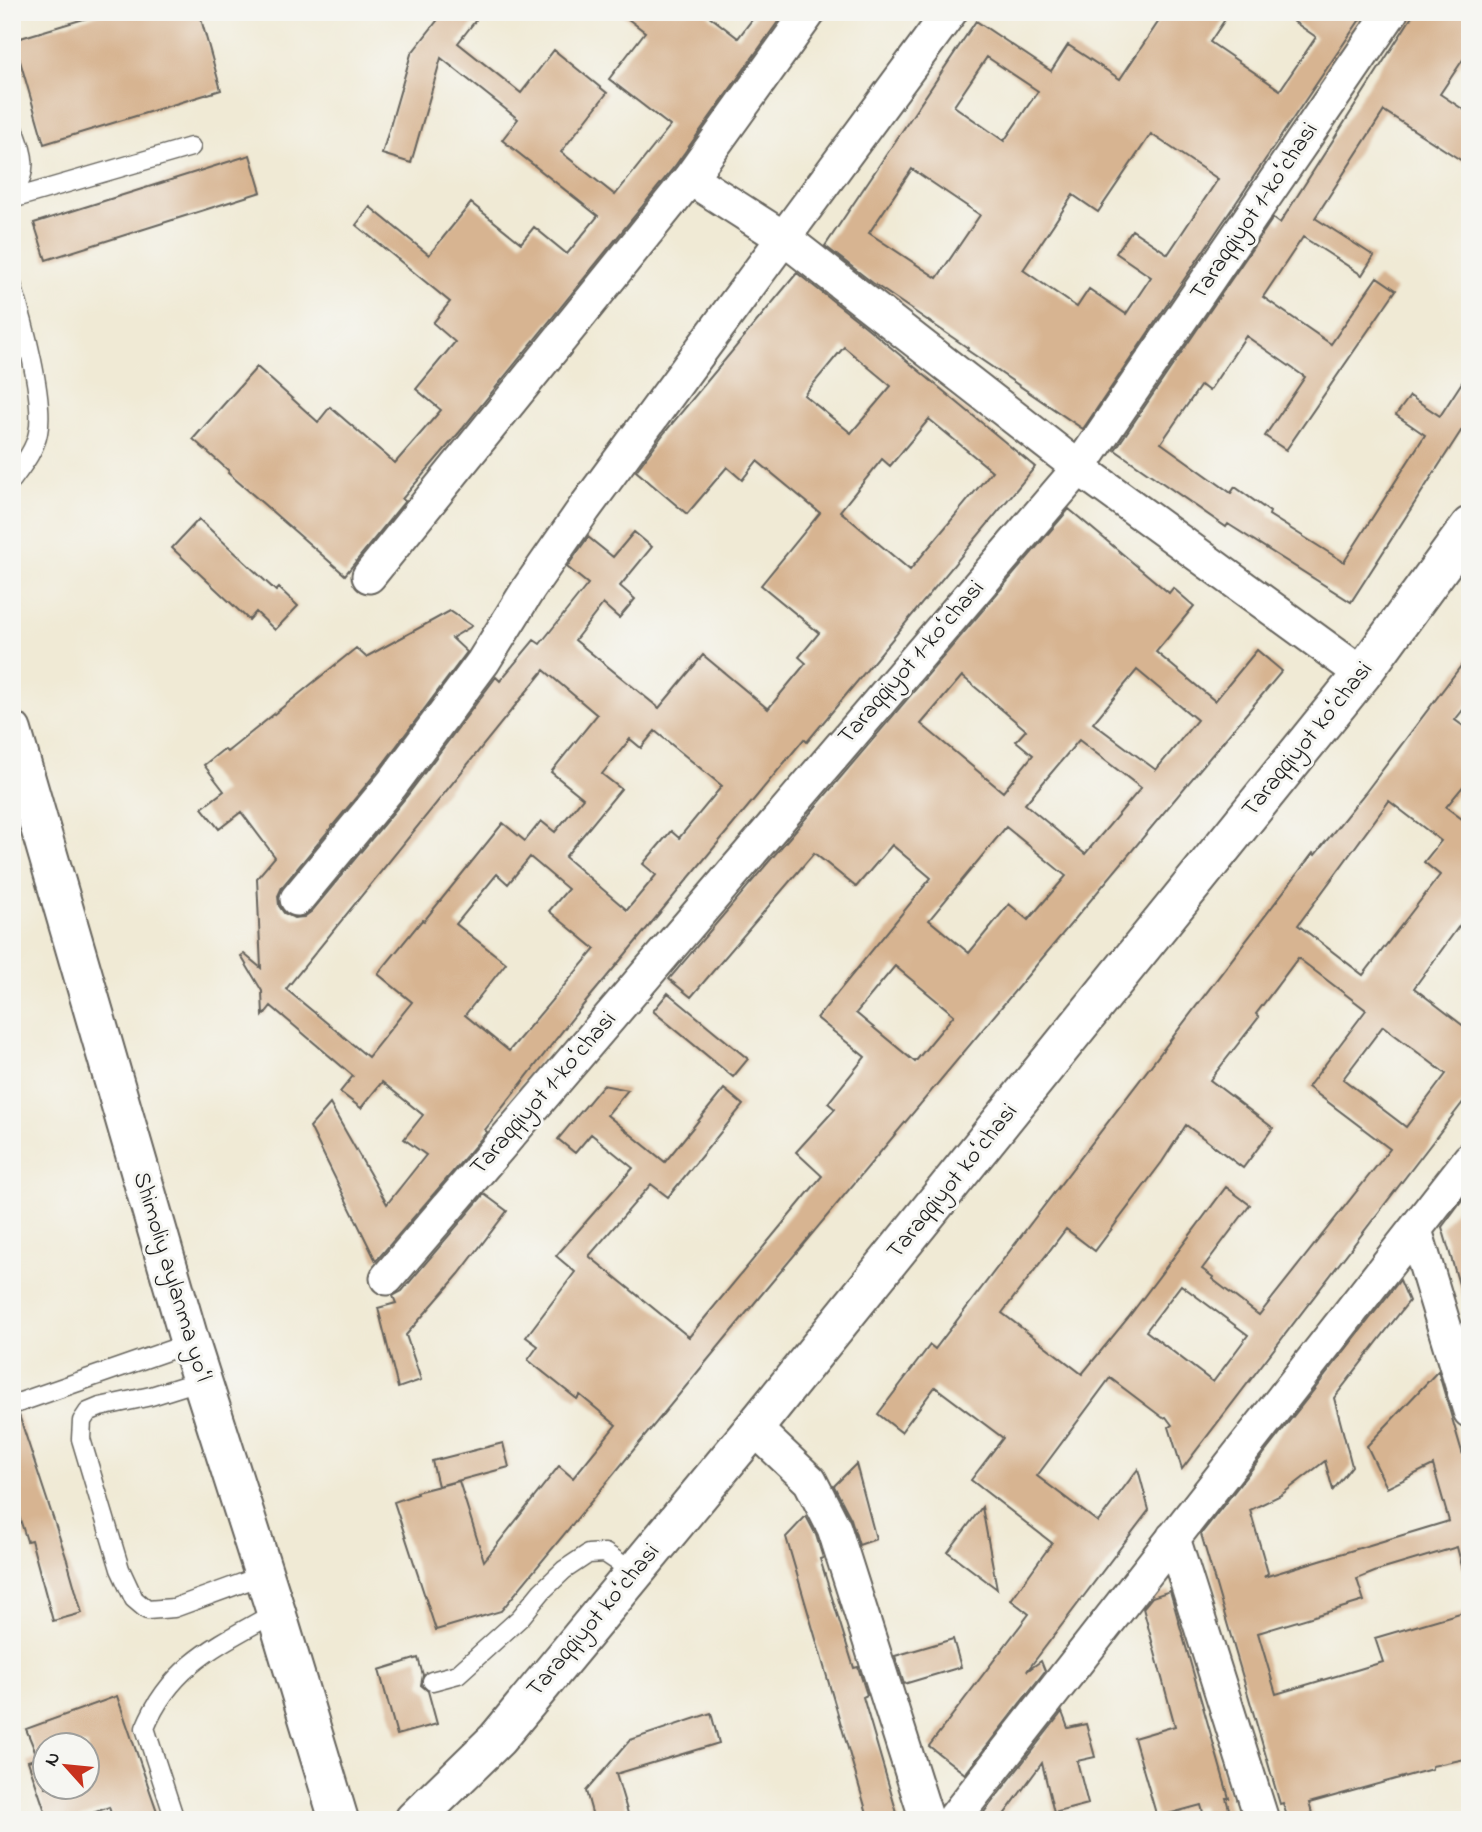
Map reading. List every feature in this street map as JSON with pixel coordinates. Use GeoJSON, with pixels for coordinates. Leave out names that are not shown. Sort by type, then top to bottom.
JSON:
{"type":"FeatureCollection","features":[{"type":"Feature","properties":{"kind":"street"},"geometry":{"type":"LineString","coordinates":[[369,576],[690,178],[809,12]]}},
{"type":"Feature","properties":{"kind":"street"},"geometry":{"type":"LineString","coordinates":[[297,899],[393,783],[475,673],[584,509],[950,12]]}},
{"type":"Feature","properties":{"kind":"street","name":"Taraqqiyot 1-koʻchasi"},"geometry":{"type":"LineString","coordinates":[[387,1278],[1079,468],[1391,12]]}},
{"type":"Feature","properties":{"kind":"street"},"geometry":{"type":"LineString","coordinates":[[690,178],[785,239],[1079,468],[1362,674]]}},
{"type":"Feature","properties":{"kind":"street","name":"Taraqqiyot koʻchasi"},"geometry":{"type":"LineString","coordinates":[[414,1820],[497,1739],[754,1428],[1362,674],[1470,526]]}},
{"type":"Feature","properties":{"kind":"street","name":"Shimoliy aylanma yoʻl"},"geometry":{"type":"LineString","coordinates":[[12,731],[190,1343],[339,1820]]}},
{"type":"Feature","properties":{"kind":"street"},"geometry":{"type":"LineString","coordinates":[[953,1820],[1470,1159]]}},
{"type":"Feature","properties":{"kind":"street"},"geometry":{"type":"LineString","coordinates":[[1415,1230],[1470,1412]]}},
{"type":"Feature","properties":{"kind":"street"},"geometry":{"type":"LineString","coordinates":[[754,1428],[810,1481],[834,1528],[927,1820]]}},
{"type":"Feature","properties":{"kind":"street"},"geometry":{"type":"LineString","coordinates":[[1173,1538],[1262,1820]]}},
{"type":"Feature","properties":{"kind":"lane"},"geometry":{"type":"LineString","coordinates":[[12,123],[23,156],[24,174],[12,198]]}},
{"type":"Feature","properties":{"kind":"lane"},"geometry":{"type":"LineString","coordinates":[[12,198],[191,147]]}},
{"type":"Feature","properties":{"kind":"lane"},"geometry":{"type":"LineString","coordinates":[[12,285],[22,314],[41,414],[38,436],[12,480]]}},
{"type":"Feature","properties":{"kind":"lane"},"geometry":{"type":"LineString","coordinates":[[12,1405],[190,1343]]}},
{"type":"Feature","properties":{"kind":"lane"},"geometry":{"type":"LineString","coordinates":[[202,1380],[150,1396],[100,1407],[88,1412],[82,1421],[81,1439],[120,1569],[134,1599],[147,1610],[174,1608],[264,1575]]}},
{"type":"Feature","properties":{"kind":"lane"},"geometry":{"type":"LineString","coordinates":[[432,1681],[458,1674],[520,1618],[564,1570],[588,1554],[604,1553],[635,1573]]}},
{"type":"Feature","properties":{"kind":"lane"},"geometry":{"type":"LineString","coordinates":[[175,1820],[145,1728],[152,1712],[168,1686],[202,1653],[276,1612]]}},
{"type":"Feature","properties":{"kind":"building"},"geometry":{"type":"Polygon","coordinates":[[[107,12],[199,12],[221,90],[44,144],[14,40],[107,12]]]}},
{"type":"Feature","properties":{"kind":"building"},"geometry":{"type":"Polygon","coordinates":[[[444,12],[482,12],[458,43],[521,93],[554,50],[607,93],[561,152],[615,195],[670,126],[609,79],[645,32],[619,12],[704,12],[738,38],[758,12],[785,12],[675,166],[463,428],[402,499],[405,501],[345,575],[193,439],[257,367],[318,422],[330,407],[395,463],[441,410],[416,389],[455,342],[433,323],[450,302],[356,225],[370,207],[429,255],[471,203],[521,243],[534,227],[567,254],[598,216],[502,140],[518,119],[441,58],[411,163],[382,154],[411,54],[444,12]]]}},
{"type":"Feature","properties":{"kind":"building"},"geometry":{"type":"Polygon","coordinates":[[[1165,12],[1230,12],[1210,42],[1280,90],[1316,37],[1280,12],[1365,12],[1083,429],[967,350],[968,348],[873,283],[825,246],[976,21],[1051,71],[1068,45],[1120,79],[1165,12]],[[987,57],[954,106],[1004,141],[1038,91],[987,57]],[[1151,134],[1098,212],[1073,195],[1023,270],[1077,307],[1089,289],[1126,314],[1151,277],[1116,253],[1132,230],[1168,254],[1218,179],[1151,134]],[[912,169],[869,233],[937,278],[980,215],[912,169]]]}},
{"type":"Feature","properties":{"kind":"building"},"geometry":{"type":"Polygon","coordinates":[[[1415,12],[1470,12],[1470,49],[1440,94],[1470,114],[1470,166],[1384,111],[1315,218],[1374,256],[1362,275],[1303,237],[1263,297],[1331,344],[1377,277],[1396,290],[1286,450],[1265,436],[1305,377],[1246,336],[1209,391],[1201,385],[1161,443],[1231,493],[1235,487],[1270,512],[1269,515],[1344,562],[1425,435],[1396,415],[1410,396],[1440,416],[1470,370],[1470,417],[1351,602],[1228,524],[1226,527],[1115,450],[1273,218],[1280,223],[1415,12]]]}},
{"type":"Feature","properties":{"kind":"building"},"geometry":{"type":"Polygon","coordinates":[[[250,155],[261,192],[46,260],[34,223],[250,155]]]}},
{"type":"Feature","properties":{"kind":"building"},"geometry":{"type":"Polygon","coordinates":[[[797,273],[1035,467],[807,742],[804,739],[575,1015],[485,1130],[487,1132],[376,1261],[310,1127],[330,1104],[387,1204],[426,1155],[404,1139],[423,1115],[382,1082],[361,1108],[340,1092],[353,1076],[271,1006],[263,1016],[262,991],[241,956],[244,954],[261,968],[257,878],[275,857],[241,812],[219,829],[202,808],[224,791],[204,765],[224,749],[227,752],[356,648],[366,657],[450,611],[472,626],[452,638],[467,652],[377,772],[282,887],[278,896],[279,906],[284,913],[294,918],[304,917],[312,911],[407,796],[496,677],[500,681],[534,640],[540,644],[588,584],[567,567],[588,537],[613,557],[634,532],[652,547],[620,586],[635,599],[619,618],[603,604],[575,640],[659,708],[703,655],[768,709],[806,663],[799,657],[819,633],[761,585],[820,513],[757,461],[742,480],[727,467],[687,514],[636,471],[665,432],[797,273]],[[844,347],[804,395],[851,433],[891,386],[844,347]],[[929,419],[890,466],[882,459],[840,511],[910,570],[992,471],[929,419]],[[544,670],[286,989],[368,1057],[412,1002],[378,974],[422,920],[424,921],[503,823],[525,841],[541,821],[555,832],[583,798],[551,772],[597,715],[544,670]],[[655,731],[641,748],[630,739],[602,774],[621,789],[565,857],[627,910],[656,875],[643,864],[671,831],[679,838],[722,786],[655,731]],[[530,857],[508,884],[497,874],[456,924],[506,963],[465,1015],[509,1051],[595,949],[549,911],[568,889],[530,857]]]}},
{"type":"Feature","properties":{"kind":"building"},"geometry":{"type":"Polygon","coordinates":[[[1069,509],[1169,593],[1173,588],[1194,606],[1156,652],[1215,701],[1257,650],[1282,671],[501,1611],[436,1630],[394,1502],[417,1494],[416,1492],[459,1481],[484,1561],[559,1466],[573,1478],[616,1425],[580,1395],[577,1399],[528,1360],[538,1346],[526,1337],[575,1272],[556,1256],[633,1168],[591,1134],[575,1153],[558,1139],[603,1085],[628,1090],[607,1115],[665,1162],[724,1089],[743,1105],[668,1197],[651,1184],[589,1256],[689,1337],[822,1176],[796,1152],[835,1109],[828,1103],[865,1057],[817,1018],[931,878],[892,845],[856,887],[814,853],[691,997],[669,979],[1069,509]],[[1137,670],[1093,723],[1156,770],[1197,720],[1137,670]],[[962,676],[921,724],[1003,792],[1033,755],[1016,741],[1026,730],[962,676]],[[1079,740],[1025,804],[1085,854],[1141,788],[1079,740]],[[1006,827],[929,920],[969,953],[1009,904],[1028,920],[1066,876],[1006,827]],[[895,966],[856,1013],[915,1062],[954,1015],[895,966]]]}},
{"type":"Feature","properties":{"kind":"building"},"geometry":{"type":"Polygon","coordinates":[[[199,519],[276,591],[279,588],[298,606],[275,630],[256,612],[249,620],[172,548],[199,519]]]}},
{"type":"Feature","properties":{"kind":"building"},"geometry":{"type":"Polygon","coordinates":[[[1470,654],[1470,701],[1455,720],[1470,731],[1470,778],[1446,807],[1470,825],[1470,911],[1414,988],[1470,1031],[1470,1093],[1182,1469],[1169,1427],[1172,1425],[1166,1417],[1163,1418],[1110,1378],[1037,1476],[1098,1522],[1138,1469],[1149,1510],[1027,1671],[1041,1661],[1045,1671],[965,1774],[929,1746],[1029,1614],[1011,1600],[1052,1543],[971,1480],[1003,1438],[935,1387],[901,1432],[878,1414],[930,1345],[935,1349],[1313,853],[1315,855],[1470,654]],[[1389,801],[1298,925],[1363,975],[1440,875],[1424,862],[1441,841],[1389,801]],[[1298,958],[1256,1014],[1259,1017],[1210,1080],[1273,1128],[1243,1168],[1186,1125],[1162,1162],[1095,1251],[1066,1229],[1002,1313],[1082,1374],[1128,1318],[1226,1187],[1250,1205],[1202,1269],[1259,1315],[1390,1149],[1308,1087],[1366,1010],[1298,958]],[[1383,1026],[1343,1079],[1406,1127],[1446,1074],[1383,1026]],[[1181,1285],[1146,1331],[1213,1382],[1248,1335],[1181,1285]]]}},
{"type":"Feature","properties":{"kind":"building"},"geometry":{"type":"Polygon","coordinates":[[[668,993],[748,1059],[733,1077],[653,1011],[668,993]]]}},
{"type":"Feature","properties":{"kind":"building"},"geometry":{"type":"Polygon","coordinates":[[[484,1194],[507,1211],[459,1274],[406,1335],[421,1380],[398,1388],[378,1308],[396,1303],[393,1296],[402,1291],[484,1194]]]}},
{"type":"Feature","properties":{"kind":"building"},"geometry":{"type":"Polygon","coordinates":[[[1465,1196],[1470,1212],[1470,1300],[1464,1301],[1442,1227],[1465,1196]]]}},
{"type":"Feature","properties":{"kind":"building"},"geometry":{"type":"Polygon","coordinates":[[[1400,1280],[1409,1301],[1334,1398],[1352,1466],[1333,1490],[1325,1461],[1281,1495],[1250,1510],[1268,1573],[1264,1577],[1449,1521],[1433,1465],[1387,1488],[1367,1446],[1438,1371],[1470,1479],[1470,1569],[1463,1570],[1457,1547],[1377,1571],[1357,1579],[1364,1601],[1258,1633],[1276,1694],[1383,1662],[1375,1638],[1470,1610],[1470,1758],[1432,1766],[1432,1769],[1309,1803],[1314,1820],[1288,1820],[1283,1803],[1280,1804],[1201,1534],[1400,1280]]]}},
{"type":"Feature","properties":{"kind":"building"},"geometry":{"type":"Polygon","coordinates":[[[19,1415],[82,1613],[53,1621],[31,1540],[27,1541],[12,1494],[12,1416],[19,1415]]]}},
{"type":"Feature","properties":{"kind":"building"},"geometry":{"type":"Polygon","coordinates":[[[503,1443],[509,1467],[438,1486],[432,1461],[503,1443]]]}},
{"type":"Feature","properties":{"kind":"building"},"geometry":{"type":"Polygon","coordinates":[[[856,1464],[876,1539],[859,1545],[851,1519],[834,1486],[856,1464]]]}},
{"type":"Feature","properties":{"kind":"building"},"geometry":{"type":"Polygon","coordinates":[[[982,1507],[997,1589],[948,1552],[982,1507]]]}},
{"type":"Feature","properties":{"kind":"building"},"geometry":{"type":"Polygon","coordinates":[[[806,1516],[816,1535],[823,1558],[820,1559],[854,1668],[858,1667],[867,1695],[863,1697],[899,1820],[869,1820],[786,1537],[806,1516]]]}},
{"type":"Feature","properties":{"kind":"building"},"geometry":{"type":"Polygon","coordinates":[[[1170,1591],[1229,1798],[1226,1798],[1232,1820],[1205,1820],[1201,1805],[1157,1817],[1134,1738],[1175,1726],[1143,1608],[1152,1597],[1170,1591]]]}},
{"type":"Feature","properties":{"kind":"building"},"geometry":{"type":"Polygon","coordinates":[[[953,1639],[961,1667],[904,1684],[895,1656],[953,1639]]]}},
{"type":"Feature","properties":{"kind":"building"},"geometry":{"type":"Polygon","coordinates":[[[418,1658],[423,1675],[421,1685],[428,1691],[437,1724],[397,1735],[379,1670],[418,1658]]]}},
{"type":"Feature","properties":{"kind":"building"},"geometry":{"type":"Polygon","coordinates":[[[117,1696],[160,1820],[113,1820],[109,1807],[74,1820],[48,1820],[41,1800],[102,1800],[102,1730],[32,1730],[32,1744],[26,1729],[117,1696]]]}},
{"type":"Feature","properties":{"kind":"building"},"geometry":{"type":"Polygon","coordinates":[[[1062,1712],[1068,1728],[1086,1724],[1095,1757],[1077,1761],[1088,1804],[1054,1813],[1042,1763],[1000,1820],[978,1820],[1062,1712]]]}},
{"type":"Feature","properties":{"kind":"building"},"geometry":{"type":"Polygon","coordinates":[[[711,1713],[719,1743],[616,1774],[630,1820],[594,1820],[586,1791],[630,1740],[711,1713]]]}}]}
